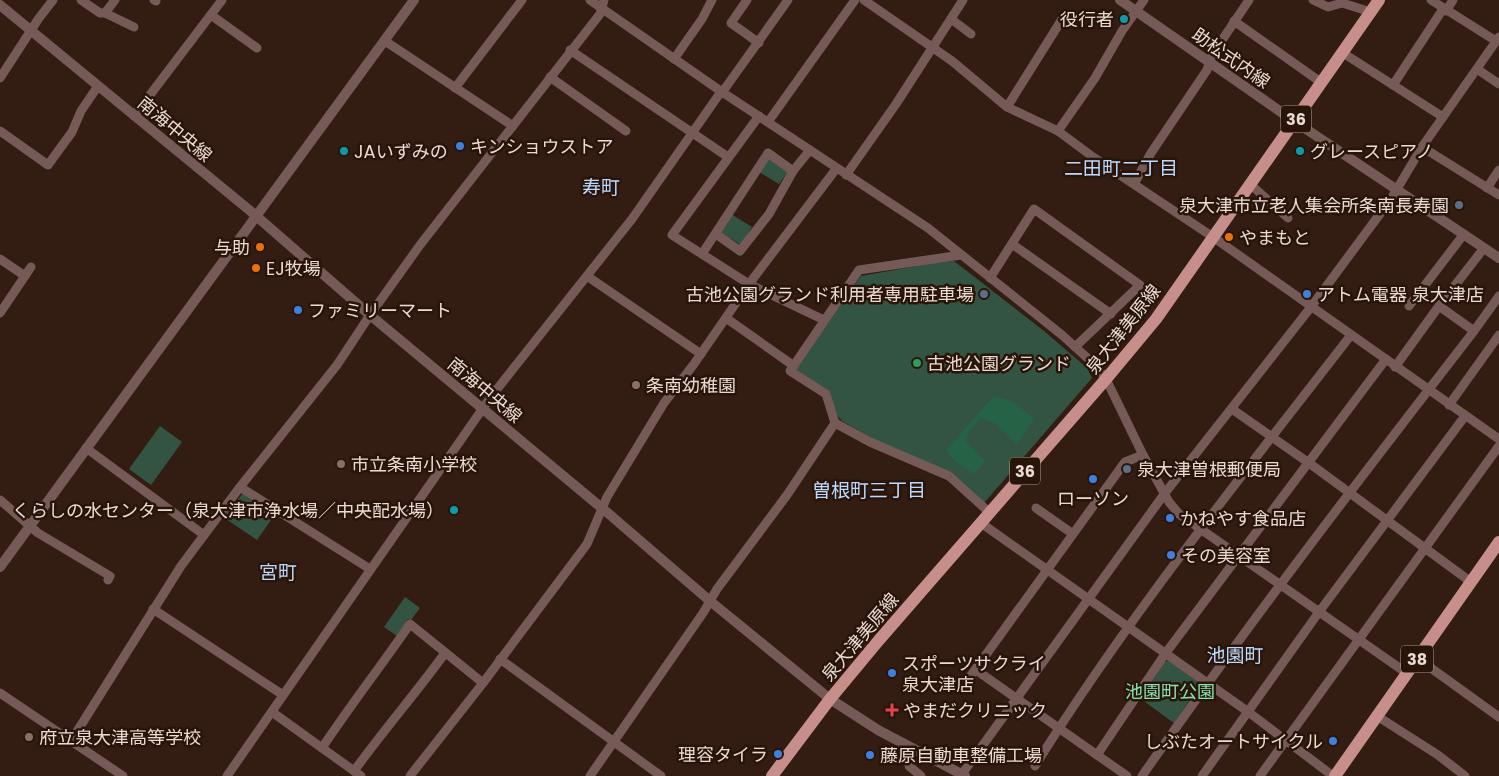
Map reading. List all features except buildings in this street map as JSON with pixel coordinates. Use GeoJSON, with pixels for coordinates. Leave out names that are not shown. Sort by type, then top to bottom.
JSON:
{"type":"FeatureCollection","features":[{"type":"Feature","properties":{"kind":"main road","name":"泉大津美原線"},"geometry":{"type":"LineString","coordinates":[[772,776],[830,699],[879,640],[1156,319],[1294,121],[1344,53],[1379,0]]}},
{"type":"Feature","properties":{"kind":"main road","name":"38"},"geometry":{"type":"LineString","coordinates":[[1334,776],[1408,674],[1417,658],[1499,542]]}},
{"type":"Feature","properties":{"kind":"street"},"geometry":{"type":"LineString","coordinates":[[0,78],[53,0]]}},
{"type":"Feature","properties":{"kind":"street"},"geometry":{"type":"LineString","coordinates":[[81,0],[100,13],[105,13],[134,28]]}},
{"type":"Feature","properties":{"kind":"street"},"geometry":{"type":"LineString","coordinates":[[105,13],[115,0]]}},
{"type":"Feature","properties":{"kind":"street"},"geometry":{"type":"LineString","coordinates":[[134,116],[222,0]]}},
{"type":"Feature","properties":{"kind":"street"},"geometry":{"type":"LineString","coordinates":[[0,567],[414,0]]}},
{"type":"Feature","properties":{"kind":"street"},"geometry":{"type":"LineString","coordinates":[[455,88],[522,0]]}},
{"type":"Feature","properties":{"kind":"street"},"geometry":{"type":"LineString","coordinates":[[590,0],[602,4],[722,92],[928,228],[1076,347],[1094,364],[1106,379],[1143,455],[1169,502],[1179,514],[1408,674]]}},
{"type":"Feature","properties":{"kind":"street"},"geometry":{"type":"LineString","coordinates":[[674,58],[702,19],[712,0]]}},
{"type":"Feature","properties":{"kind":"street"},"geometry":{"type":"LineString","coordinates":[[747,0],[731,23],[759,43]]}},
{"type":"Feature","properties":{"kind":"street"},"geometry":{"type":"LineString","coordinates":[[228,776],[490,398],[632,219],[788,0]]}},
{"type":"Feature","properties":{"kind":"street"},"geometry":{"type":"LineString","coordinates":[[768,122],[855,0]]}},
{"type":"Feature","properties":{"kind":"street"},"geometry":{"type":"LineString","coordinates":[[864,0],[952,61],[1007,107],[1058,131],[1093,158],[1213,238],[1386,359],[1428,391],[1499,439]]}},
{"type":"Feature","properties":{"kind":"street"},"geometry":{"type":"LineString","coordinates":[[846,175],[896,104],[963,0]]}},
{"type":"Feature","properties":{"kind":"street","name":"助松式内線"},"geometry":{"type":"LineString","coordinates":[[1120,0],[1294,121],[1499,258]]}},
{"type":"Feature","properties":{"kind":"street"},"geometry":{"type":"LineString","coordinates":[[1058,131],[1095,78],[1122,31],[1144,0]]}},
{"type":"Feature","properties":{"kind":"street"},"geometry":{"type":"LineString","coordinates":[[1134,184],[1151,153],[1207,70],[1209,62],[1249,0]]}},
{"type":"Feature","properties":{"kind":"street"},"geometry":{"type":"LineString","coordinates":[[1313,0],[1328,8],[1342,3],[1371,12]]}},
{"type":"Feature","properties":{"kind":"street"},"geometry":{"type":"LineString","coordinates":[[964,775],[1087,599],[1165,494],[1311,307],[1391,199],[1422,146],[1497,39],[1444,10],[1431,0]]}},
{"type":"Feature","properties":{"kind":"street"},"geometry":{"type":"LineString","coordinates":[[1393,85],[1444,10],[1454,0]]}},
{"type":"Feature","properties":{"kind":"street"},"geometry":{"type":"LineString","coordinates":[[71,741],[181,566],[240,487],[337,365],[420,245],[570,50],[600,14],[602,4]]}},
{"type":"Feature","properties":{"kind":"street","name":"南海中央線"},"geometry":{"type":"LineString","coordinates":[[0,5],[255,216],[710,601],[830,699],[878,730],[964,775]]}},
{"type":"Feature","properties":{"kind":"street"},"geometry":{"type":"LineString","coordinates":[[211,15],[257,48]]}},
{"type":"Feature","properties":{"kind":"street"},"geometry":{"type":"LineString","coordinates":[[1007,107],[1064,16]]}},
{"type":"Feature","properties":{"kind":"street"},"geometry":{"type":"LineString","coordinates":[[951,20],[971,34]]}},
{"type":"Feature","properties":{"kind":"street"},"geometry":{"type":"LineString","coordinates":[[1234,21],[1322,82]]}},
{"type":"Feature","properties":{"kind":"street"},"geometry":{"type":"LineString","coordinates":[[385,41],[513,126]]}},
{"type":"Feature","properties":{"kind":"street"},"geometry":{"type":"LineString","coordinates":[[570,50],[728,157]]}},
{"type":"Feature","properties":{"kind":"street"},"geometry":{"type":"LineString","coordinates":[[1344,53],[1443,117]]}},
{"type":"Feature","properties":{"kind":"street"},"geometry":{"type":"LineString","coordinates":[[1477,69],[1499,84]]}},
{"type":"Feature","properties":{"kind":"street"},"geometry":{"type":"LineString","coordinates":[[550,77],[626,131]]}},
{"type":"Feature","properties":{"kind":"street"},"geometry":{"type":"LineString","coordinates":[[0,131],[48,165],[72,132],[81,111],[98,86]]}},
{"type":"Feature","properties":{"kind":"street"},"geometry":{"type":"LineString","coordinates":[[759,116],[672,235],[750,284],[824,320]]}},
{"type":"Feature","properties":{"kind":"street"},"geometry":{"type":"LineString","coordinates":[[1422,146],[1499,195]]}},
{"type":"Feature","properties":{"kind":"street"},"geometry":{"type":"LineString","coordinates":[[716,234],[740,251],[769,214],[793,171],[810,150]]}},
{"type":"Feature","properties":{"kind":"street"},"geometry":{"type":"LineString","coordinates":[[702,254],[768,154],[793,171]]}},
{"type":"Feature","properties":{"kind":"street"},"geometry":{"type":"LineString","coordinates":[[410,776],[483,683],[587,544],[602,508],[664,403],[836,168]]}},
{"type":"Feature","properties":{"kind":"street"},"geometry":{"type":"LineString","coordinates":[[1487,188],[1499,170]]}},
{"type":"Feature","properties":{"kind":"street"},"geometry":{"type":"LineString","coordinates":[[1250,184],[1288,218]]}},
{"type":"Feature","properties":{"kind":"street"},"geometry":{"type":"LineString","coordinates":[[990,278],[1034,209],[1140,285],[1076,347]]}},
{"type":"Feature","properties":{"kind":"street"},"geometry":{"type":"LineString","coordinates":[[1408,306],[1464,234]]}},
{"type":"Feature","properties":{"kind":"street"},"geometry":{"type":"LineString","coordinates":[[1012,244],[1111,314]]}},
{"type":"Feature","properties":{"kind":"street"},"geometry":{"type":"LineString","coordinates":[[1395,367],[1484,248]]}},
{"type":"Feature","properties":{"kind":"street"},"geometry":{"type":"LineString","coordinates":[[961,255],[859,270],[790,371],[826,394],[835,423],[870,442],[949,476],[990,512]]}},
{"type":"Feature","properties":{"kind":"street"},"geometry":{"type":"LineString","coordinates":[[0,259],[25,276]]}},
{"type":"Feature","properties":{"kind":"street"},"geometry":{"type":"LineString","coordinates":[[0,313],[4,299],[31,267]]}},
{"type":"Feature","properties":{"kind":"street"},"geometry":{"type":"LineString","coordinates":[[587,276],[701,354]]}},
{"type":"Feature","properties":{"kind":"street"},"geometry":{"type":"LineString","coordinates":[[1142,776],[1206,683],[1499,296]]}},
{"type":"Feature","properties":{"kind":"street"},"geometry":{"type":"LineString","coordinates":[[1439,306],[1474,331]]}},
{"type":"Feature","properties":{"kind":"street"},"geometry":{"type":"LineString","coordinates":[[726,318],[794,366]]}},
{"type":"Feature","properties":{"kind":"street"},"geometry":{"type":"LineString","coordinates":[[1035,766],[1058,728],[1128,628],[1201,529],[1351,335]]}},
{"type":"Feature","properties":{"kind":"street"},"geometry":{"type":"LineString","coordinates":[[1449,405],[1499,335]]}},
{"type":"Feature","properties":{"kind":"street"},"geometry":{"type":"LineString","coordinates":[[1097,755],[1165,654],[1386,359]]}},
{"type":"Feature","properties":{"kind":"street"},"geometry":{"type":"LineString","coordinates":[[1232,409],[1471,582]]}},
{"type":"Feature","properties":{"kind":"street"},"geometry":{"type":"LineString","coordinates":[[1203,776],[1247,711],[1464,416]]}},
{"type":"Feature","properties":{"kind":"street"},"geometry":{"type":"LineString","coordinates":[[590,776],[615,742],[717,589],[787,495],[835,423]]}},
{"type":"Feature","properties":{"kind":"street"},"geometry":{"type":"LineString","coordinates":[[1260,776],[1499,446]]}},
{"type":"Feature","properties":{"kind":"street"},"geometry":{"type":"LineString","coordinates":[[86,448],[204,535]]}},
{"type":"Feature","properties":{"kind":"street"},"geometry":{"type":"LineString","coordinates":[[968,681],[1125,462],[1143,455]]}},
{"type":"Feature","properties":{"kind":"street"},"geometry":{"type":"LineString","coordinates":[[240,487],[370,569]]}},
{"type":"Feature","properties":{"kind":"street"},"geometry":{"type":"LineString","coordinates":[[0,500],[38,532],[110,576],[108,580]]}},
{"type":"Feature","properties":{"kind":"street"},"geometry":{"type":"LineString","coordinates":[[1036,508],[1073,534]]}},
{"type":"Feature","properties":{"kind":"street"},"geometry":{"type":"LineString","coordinates":[[981,523],[1247,711],[1334,776]]}},
{"type":"Feature","properties":{"kind":"street"},"geometry":{"type":"LineString","coordinates":[[153,609],[283,695]]}},
{"type":"Feature","properties":{"kind":"street"},"geometry":{"type":"LineString","coordinates":[[322,748],[410,624],[483,683]]}},
{"type":"Feature","properties":{"kind":"street"},"geometry":{"type":"LineString","coordinates":[[272,712],[357,773],[387,725],[414,695],[445,653]]}},
{"type":"Feature","properties":{"kind":"street"},"geometry":{"type":"LineString","coordinates":[[1417,658],[1499,717]]}},
{"type":"Feature","properties":{"kind":"street"},"geometry":{"type":"LineString","coordinates":[[500,660],[660,776]]}},
{"type":"Feature","properties":{"kind":"street"},"geometry":{"type":"LineString","coordinates":[[976,670],[1127,776]]}},
{"type":"Feature","properties":{"kind":"street"},"geometry":{"type":"LineString","coordinates":[[0,693],[123,776]]}},
{"type":"Feature","properties":{"kind":"street"},"geometry":{"type":"LineString","coordinates":[[1377,716],[1438,755],[1465,776]]}},
{"type":"Feature","properties":{"kind":"street"},"geometry":{"type":"LineString","coordinates":[[909,747],[909,766],[921,776]]}},
{"type":"Feature","properties":{"kind":"green space"},"geometry":{"type":"Polygon","coordinates":[[[770,156],[789,170],[779,184],[759,172],[770,156]]]}},
{"type":"Feature","properties":{"kind":"green space"},"geometry":{"type":"Polygon","coordinates":[[[731,214],[752,227],[741,245],[719,231],[731,214]]]}},
{"type":"Feature","properties":{"kind":"green space"},"geometry":{"type":"Polygon","coordinates":[[[954,261],[1044,331],[1087,368],[1092,378],[984,503],[951,473],[877,441],[842,421],[837,415],[829,393],[797,371],[796,368],[861,276],[954,261]]]}},
{"type":"Feature","properties":{"kind":"green space"},"geometry":{"type":"Polygon","coordinates":[[[994,396],[1012,401],[1034,419],[1017,444],[996,424],[981,418],[969,430],[966,441],[985,461],[974,474],[955,461],[946,450],[994,396]]]}},
{"type":"Feature","properties":{"kind":"green space"},"geometry":{"type":"Polygon","coordinates":[[[160,426],[182,442],[151,485],[129,469],[160,426]]]}},
{"type":"Feature","properties":{"kind":"green space"},"geometry":{"type":"Polygon","coordinates":[[[244,492],[276,513],[257,540],[223,517],[244,492]]]}},
{"type":"Feature","properties":{"kind":"green space"},"geometry":{"type":"Polygon","coordinates":[[[405,597],[420,608],[411,620],[408,619],[397,636],[384,627],[405,597]]]}},
{"type":"Feature","properties":{"kind":"green space","name":"池園町公園"},"geometry":{"type":"Polygon","coordinates":[[[1168,660],[1198,682],[1199,686],[1174,723],[1141,699],[1164,663],[1168,660]]]}},
{"type":"Feature","properties":{"kind":"place","name":"役行者"},"geometry":{"type":"Point","coordinates":[1124,19]}},
{"type":"Feature","properties":{"kind":"place","name":"キンショウストア"},"geometry":{"type":"Point","coordinates":[460,146]}},
{"type":"Feature","properties":{"kind":"place","name":"JAいずみの"},"geometry":{"type":"Point","coordinates":[344,151]}},
{"type":"Feature","properties":{"kind":"place","name":"グレースピアノ"},"geometry":{"type":"Point","coordinates":[1300,151]}},
{"type":"Feature","properties":{"kind":"place","name":"泉大津市立老人集会所条南長寿園"},"geometry":{"type":"Point","coordinates":[1459,205]}},
{"type":"Feature","properties":{"kind":"place","name":"やまもと"},"geometry":{"type":"Point","coordinates":[1229,237]}},
{"type":"Feature","properties":{"kind":"place","name":"与助"},"geometry":{"type":"Point","coordinates":[260,247]}},
{"type":"Feature","properties":{"kind":"place","name":"EJ牧場"},"geometry":{"type":"Point","coordinates":[256,268]}},
{"type":"Feature","properties":{"kind":"place","name":"古池公園グランド利用者専用駐車場"},"geometry":{"type":"Point","coordinates":[984,294]}},
{"type":"Feature","properties":{"kind":"place","name":"アトム電器 泉大津店"},"geometry":{"type":"Point","coordinates":[1307,294]}},
{"type":"Feature","properties":{"kind":"place","name":"ファミリーマート"},"geometry":{"type":"Point","coordinates":[298,310]}},
{"type":"Feature","properties":{"kind":"place","name":"古池公園グランド"},"geometry":{"type":"Point","coordinates":[917,363]}},
{"type":"Feature","properties":{"kind":"place","name":"条南幼稚園"},"geometry":{"type":"Point","coordinates":[636,385]}},
{"type":"Feature","properties":{"kind":"place","name":"市立条南小学校"},"geometry":{"type":"Point","coordinates":[341,464]}},
{"type":"Feature","properties":{"kind":"place","name":"泉大津曽根郵便局"},"geometry":{"type":"Point","coordinates":[1127,469]}},
{"type":"Feature","properties":{"kind":"place","name":"ローソン"},"geometry":{"type":"Point","coordinates":[1093,479]}},
{"type":"Feature","properties":{"kind":"place","name":"くらしの水センター（泉大津市浄水場／中央配水場）"},"geometry":{"type":"Point","coordinates":[454,510]}},
{"type":"Feature","properties":{"kind":"place","name":"かねやす食品店"},"geometry":{"type":"Point","coordinates":[1170,518]}},
{"type":"Feature","properties":{"kind":"place","name":"その美容室"},"geometry":{"type":"Point","coordinates":[1171,555]}},
{"type":"Feature","properties":{"kind":"place","name":"スポーツサクライ 泉大津店"},"geometry":{"type":"Point","coordinates":[892,673]}},
{"type":"Feature","properties":{"kind":"place","name":"やまだクリニック"},"geometry":{"type":"Point","coordinates":[892,710]}},
{"type":"Feature","properties":{"kind":"place","name":"府立泉大津高等学校"},"geometry":{"type":"Point","coordinates":[29,737]}},
{"type":"Feature","properties":{"kind":"place","name":"しぶたオートサイクル"},"geometry":{"type":"Point","coordinates":[1333,741]}},
{"type":"Feature","properties":{"kind":"place","name":"理容タイラ"},"geometry":{"type":"Point","coordinates":[778,754]}},
{"type":"Feature","properties":{"kind":"place","name":"藤原自動車整備工場"},"geometry":{"type":"Point","coordinates":[870,755]}},
{"type":"Feature","properties":{"kind":"district","name":"二田町二丁目"},"geometry":{"type":"Point","coordinates":[1121,168]}},
{"type":"Feature","properties":{"kind":"district","name":"寿町"},"geometry":{"type":"Point","coordinates":[601,187]}},
{"type":"Feature","properties":{"kind":"district","name":"曽根町三丁目"},"geometry":{"type":"Point","coordinates":[869,490]}},
{"type":"Feature","properties":{"kind":"district","name":"宮町"},"geometry":{"type":"Point","coordinates":[278,572]}},
{"type":"Feature","properties":{"kind":"district","name":"池園町"},"geometry":{"type":"Point","coordinates":[1235,655]}}]}
